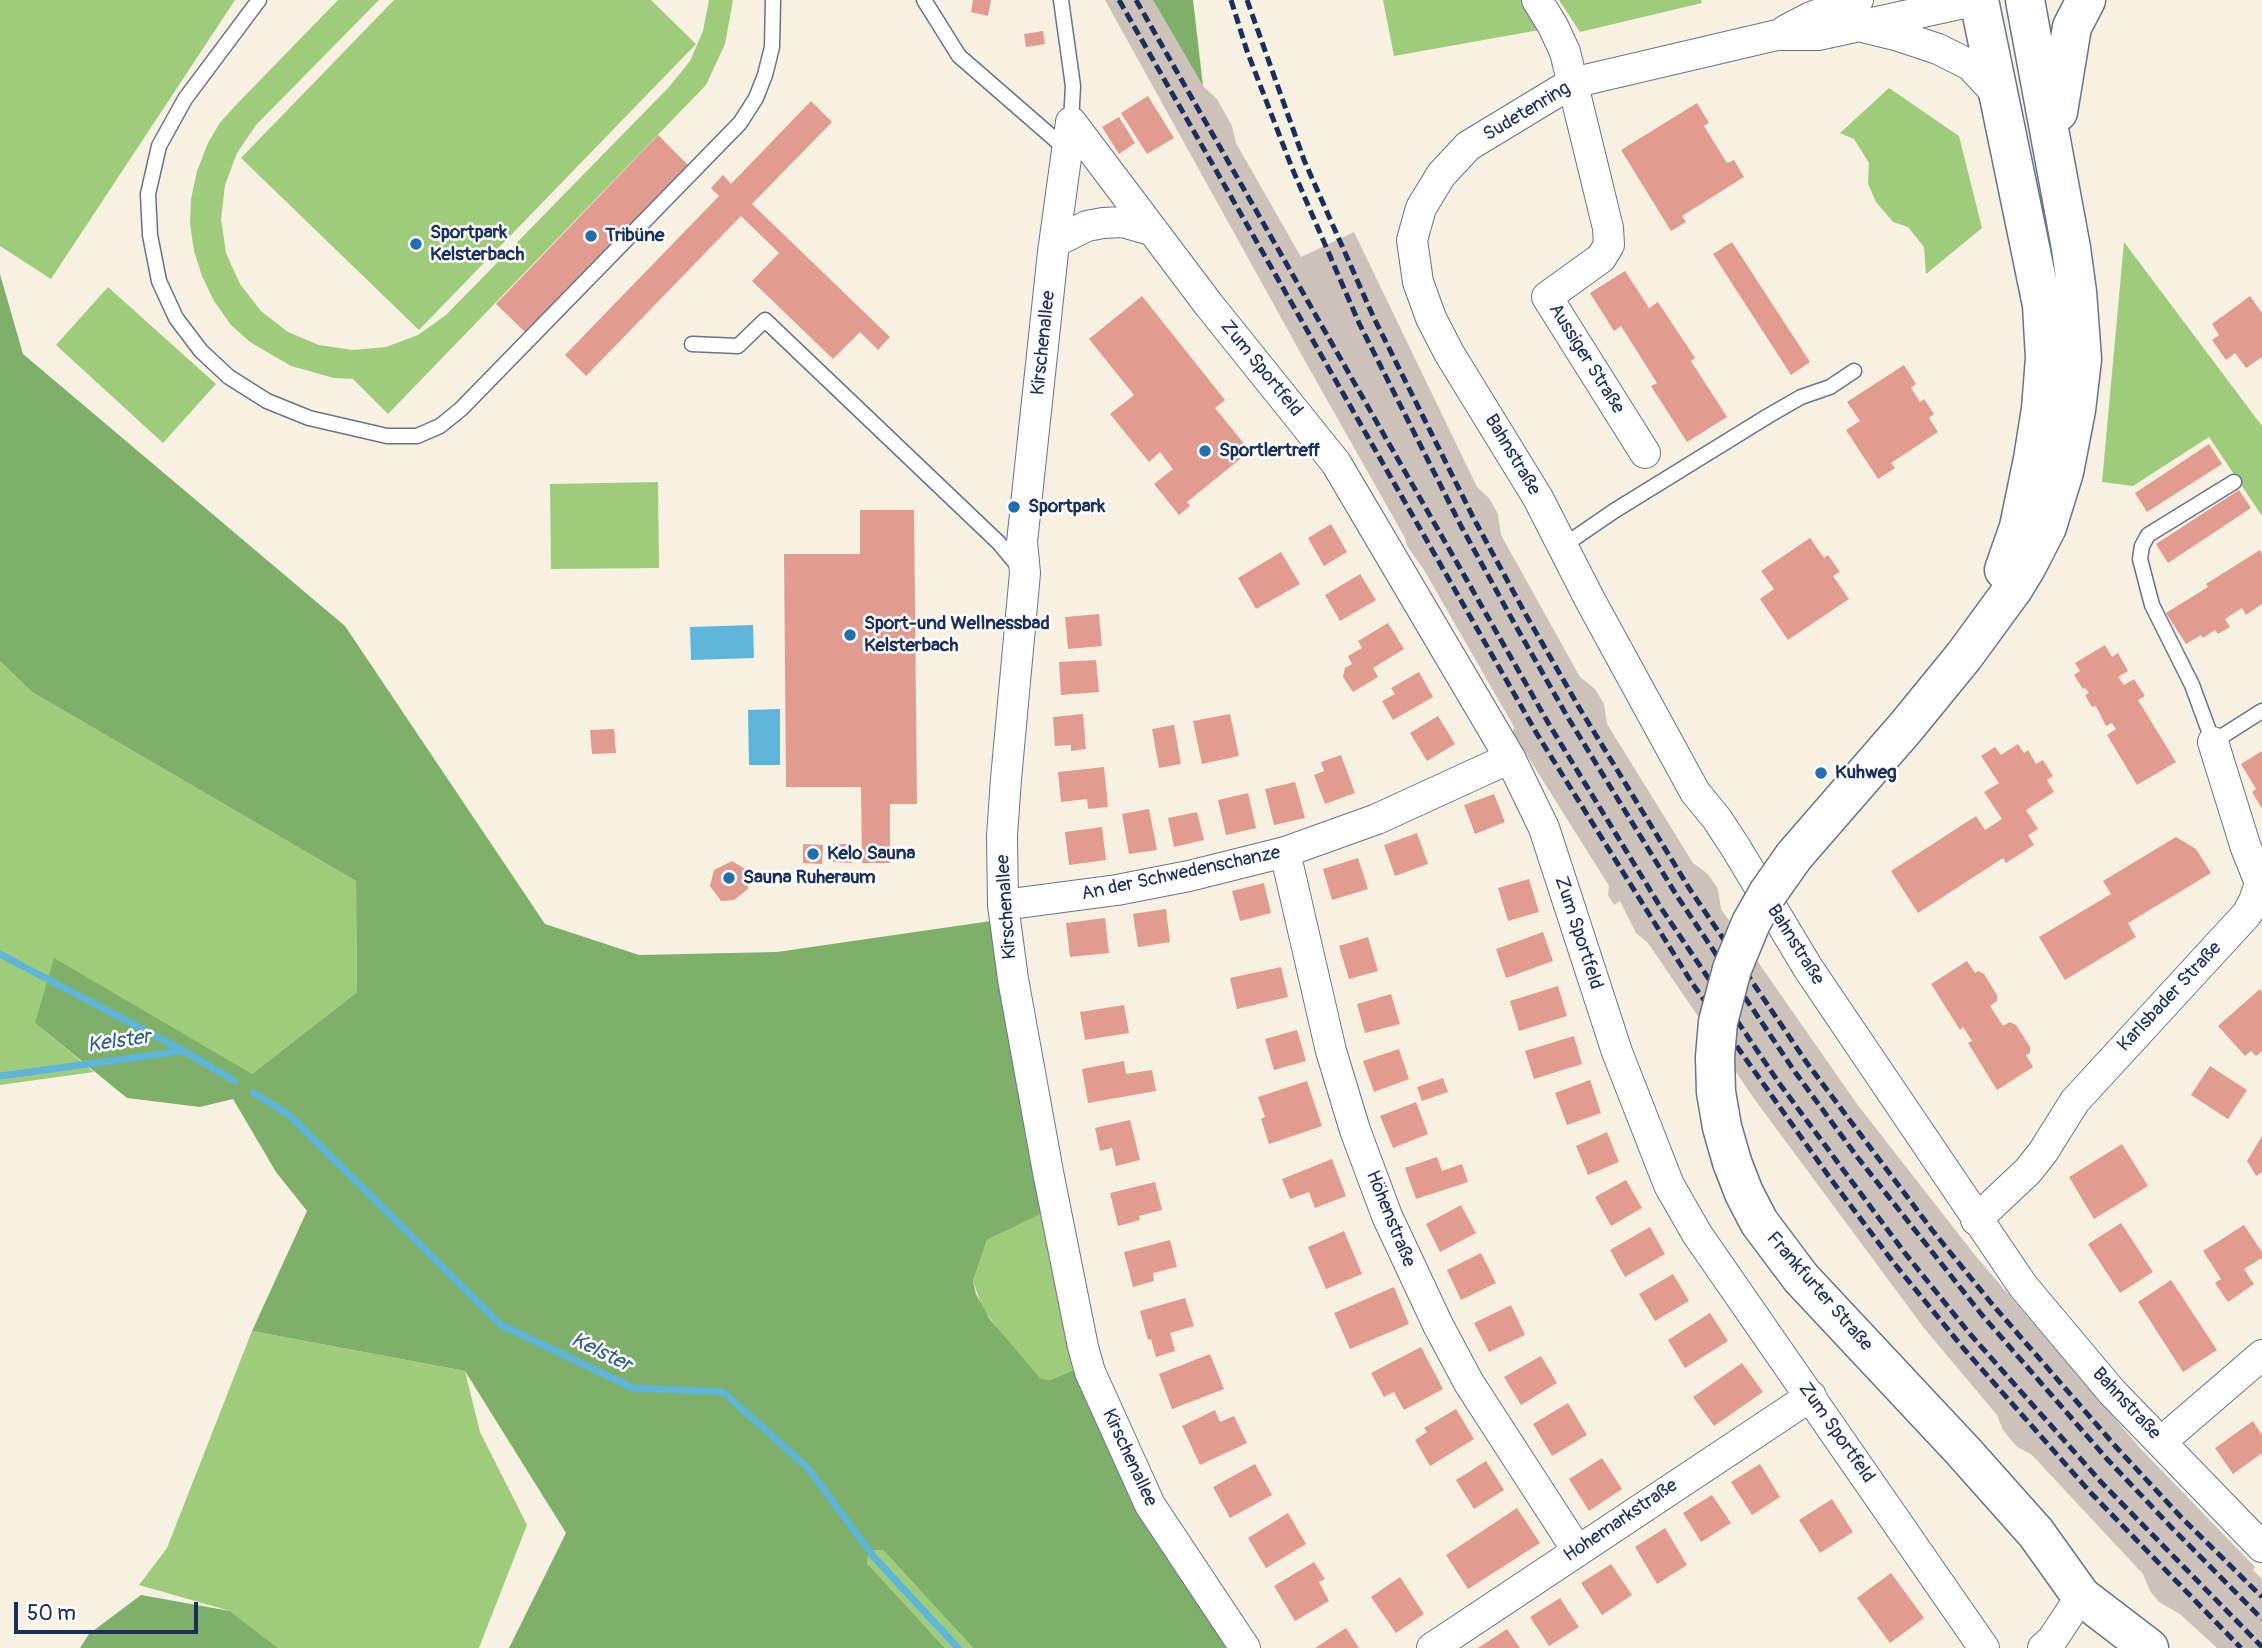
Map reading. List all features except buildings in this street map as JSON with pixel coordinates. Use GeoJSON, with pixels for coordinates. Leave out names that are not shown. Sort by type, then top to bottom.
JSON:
{"type":"FeatureCollection","features":[{"type":"Feature","properties":{"kind":"street"},"geometry":{"type":"LineString","coordinates":[[1537,0],[1565,52],[1572,83]]}},
{"type":"Feature","properties":{"kind":"street"},"geometry":{"type":"LineString","coordinates":[[1973,642],[2019,527],[2041,409],[2045,358],[2042,305],[1978,0]]}},
{"type":"Feature","properties":{"kind":"street","name":"Sudetenring"},"geometry":{"type":"LineString","coordinates":[[1418,282],[1412,240],[1421,208],[1441,175],[1468,146],[1572,83],[1777,35],[1818,35],[1858,13],[1978,0]]}},
{"type":"Feature","properties":{"kind":"street","name":"Frankfurter Straße"},"geometry":{"type":"LineString","coordinates":[[2025,0],[2077,292],[2082,359],[2064,472],[2047,527],[2028,566],[1928,699],[1794,856],[1751,923],[1732,969],[1718,1022],[1716,1092],[1722,1127],[1744,1193],[1759,1222],[1786,1259],[2026,1523],[2081,1596],[2149,1648]]}},
{"type":"Feature","properties":{"kind":"street"},"geometry":{"type":"LineString","coordinates":[[2053,149],[2062,77],[2072,27],[2086,0]]}},
{"type":"Feature","properties":{"kind":"street"},"geometry":{"type":"LineString","coordinates":[[1858,13],[1899,36],[1938,49],[1970,65],[2000,97]]}},
{"type":"Feature","properties":{"kind":"street","name":"Aussiger Straße"},"geometry":{"type":"LineString","coordinates":[[1572,83],[1608,228],[1609,245],[1601,258],[1547,297],[1645,453]]}},
{"type":"Feature","properties":{"kind":"street","name":"Zum Sportfeld"},"geometry":{"type":"LineString","coordinates":[[1068,135],[1151,230],[1336,463],[1510,758],[1545,828],[1617,1052],[1669,1185],[1697,1234],[1984,1648]]}},
{"type":"Feature","properties":{"kind":"street","name":"Kirschenallee"},"geometry":{"type":"LineString","coordinates":[[1068,135],[1022,542],[1024,573],[1002,836],[1003,905],[1013,979],[1048,1172],[1090,1372],[1150,1505],[1245,1648]]}},
{"type":"Feature","properties":{"kind":"street"},"geometry":{"type":"LineString","coordinates":[[1055,242],[1087,226],[1103,223],[1123,222],[1151,230]]}},
{"type":"Feature","properties":{"kind":"street","name":"Bahnstraße"},"geometry":{"type":"LineString","coordinates":[[1418,282],[1431,318],[1449,353],[1538,498],[1695,792],[1730,838],[1808,968],[1976,1220],[2023,1286],[2112,1392],[2262,1546]]}},
{"type":"Feature","properties":{"kind":"street","name":"Karlsbader Straße"},"geometry":{"type":"LineString","coordinates":[[1976,1220],[2028,1171],[2043,1153],[2075,1101],[2260,897],[2213,742]]}},
{"type":"Feature","properties":{"kind":"street","name":"An der Schwedenschanze"},"geometry":{"type":"LineString","coordinates":[[1003,905],[1117,890],[1189,876],[1285,852],[1377,818],[1510,758]]}},
{"type":"Feature","properties":{"kind":"street","name":"Höhenstraße"},"geometry":{"type":"LineString","coordinates":[[1285,852],[1331,1051],[1355,1130],[1387,1216],[1438,1325],[1469,1383],[1577,1550]]}},
{"type":"Feature","properties":{"kind":"street"},"geometry":{"type":"LineString","coordinates":[[2161,1442],[2262,1355]]}},
{"type":"Feature","properties":{"kind":"street","name":"Hohemarkstraße"},"geometry":{"type":"LineString","coordinates":[[1432,1648],[1811,1395]]}},
{"type":"Feature","properties":{"kind":"street"},"geometry":{"type":"LineString","coordinates":[[2043,1648],[2052,1640],[2081,1596]]}},
{"type":"Feature","properties":{"kind":"lane"},"geometry":{"type":"LineString","coordinates":[[259,0],[185,99],[159,146],[148,194],[150,235],[159,281],[176,318],[201,351],[229,377],[267,401],[309,418],[387,436],[417,436],[440,426],[461,409],[740,123],[756,98],[765,75],[772,47],[773,0]]}},
{"type":"Feature","properties":{"kind":"lane"},"geometry":{"type":"LineString","coordinates":[[924,0],[959,55],[1068,135]]}},
{"type":"Feature","properties":{"kind":"lane"},"geometry":{"type":"LineString","coordinates":[[1061,0],[1073,86],[1068,135]]}},
{"type":"Feature","properties":{"kind":"lane"},"geometry":{"type":"LineString","coordinates":[[692,344],[738,346],[765,320],[999,543],[1024,573]]}},
{"type":"Feature","properties":{"kind":"lane"},"geometry":{"type":"LineString","coordinates":[[1563,546],[1614,511],[1768,416],[1801,397],[1830,387],[1854,372]]}},
{"type":"Feature","properties":{"kind":"lane"},"geometry":{"type":"LineString","coordinates":[[2234,482],[2148,535],[2142,546],[2140,559],[2152,605],[2192,685],[2213,742],[2262,710]]}},
{"type":"Feature","properties":{"kind":"shaded area"},"geometry":{"type":"Polygon","coordinates":[[[1105,0],[1153,0],[1203,86],[1217,99],[1232,126],[1236,143],[1301,257],[1354,232],[1477,487],[1489,498],[1498,514],[1501,535],[1580,677],[1595,689],[1604,704],[1607,724],[1693,863],[1708,874],[1718,889],[1721,909],[1857,1104],[1974,1254],[2140,1448],[2255,1567],[2253,1570],[2262,1579],[2262,1648],[2217,1648],[2180,1614],[2159,1602],[2150,1591],[2143,1574],[2031,1454],[2017,1447],[2003,1430],[1997,1415],[1924,1328],[1755,1100],[1648,943],[1636,933],[1620,901],[1614,905],[1608,895],[1609,886],[1513,733],[1514,727],[1424,570],[1407,546],[1405,538],[1105,0]]]}},
{"type":"Feature","properties":{"kind":"green space"},"geometry":{"type":"Polygon","coordinates":[[[0,0],[235,0],[51,279],[0,246],[0,0]]]}},
{"type":"Feature","properties":{"kind":"green space"},"geometry":{"type":"Polygon","coordinates":[[[338,0],[379,0],[256,125],[237,153],[225,185],[221,219],[226,253],[240,284],[261,311],[288,332],[319,345],[353,350],[386,347],[418,335],[446,315],[669,87],[690,61],[703,31],[709,0],[733,0],[725,44],[706,85],[388,414],[353,379],[334,378],[291,366],[250,342],[231,325],[214,301],[202,276],[194,251],[190,223],[191,199],[197,171],[219,124],[338,0]]]}},
{"type":"Feature","properties":{"kind":"green space","name":"Sportpark Kelsterbach"},"geometry":{"type":"Polygon","coordinates":[[[394,0],[651,0],[696,44],[419,330],[241,158],[394,0]]]}},
{"type":"Feature","properties":{"kind":"green space"},"geometry":{"type":"Polygon","coordinates":[[[1153,0],[1193,0],[1203,86],[1153,0]]]}},
{"type":"Feature","properties":{"kind":"green space"},"geometry":{"type":"Polygon","coordinates":[[[1383,0],[1528,0],[1545,29],[1394,56],[1383,0]]]}},
{"type":"Feature","properties":{"kind":"green space"},"geometry":{"type":"Polygon","coordinates":[[[1559,0],[1701,0],[1702,3],[1580,32],[1559,0]]]}},
{"type":"Feature","properties":{"kind":"green space"},"geometry":{"type":"Polygon","coordinates":[[[1889,88],[1959,136],[1982,228],[1926,274],[1924,247],[1908,227],[1893,222],[1876,202],[1868,184],[1869,163],[1854,139],[1840,133],[1889,88]]]}},
{"type":"Feature","properties":{"kind":"green space"},"geometry":{"type":"Polygon","coordinates":[[[2124,242],[2262,426],[2262,516],[2209,437],[2133,486],[2102,482],[2124,242]]]}},
{"type":"Feature","properties":{"kind":"green space"},"geometry":{"type":"Polygon","coordinates":[[[0,274],[23,354],[345,626],[545,924],[639,955],[777,952],[991,921],[1045,1212],[987,1240],[973,1281],[976,1294],[989,1318],[1040,1378],[1050,1380],[1076,1369],[1228,1648],[973,1648],[883,1550],[869,1551],[867,1563],[945,1648],[509,1648],[566,1533],[465,1371],[252,1331],[307,1211],[276,1172],[233,1099],[200,1107],[127,1098],[35,1023],[54,958],[252,1074],[357,992],[356,881],[32,692],[0,661],[0,274]]]}},
{"type":"Feature","properties":{"kind":"green space"},"geometry":{"type":"Polygon","coordinates":[[[108,287],[216,384],[163,443],[56,345],[108,287]]]}},
{"type":"Feature","properties":{"kind":"green space"},"geometry":{"type":"Polygon","coordinates":[[[658,482],[659,568],[551,569],[550,484],[658,482]]]}},
{"type":"Feature","properties":{"kind":"green space"},"geometry":{"type":"Polygon","coordinates":[[[0,661],[32,692],[356,881],[357,992],[252,1074],[35,1023],[94,1072],[0,1085],[0,661]]]}},
{"type":"Feature","properties":{"kind":"green space"},"geometry":{"type":"Polygon","coordinates":[[[1045,1212],[1076,1369],[1050,1380],[1040,1378],[1012,1347],[983,1309],[973,1281],[987,1240],[1045,1212]]]}},
{"type":"Feature","properties":{"kind":"green space"},"geometry":{"type":"Polygon","coordinates":[[[252,1331],[465,1371],[480,1432],[527,1525],[479,1648],[278,1648],[230,1611],[139,1585],[167,1548],[252,1331]]]}},
{"type":"Feature","properties":{"kind":"green space"},"geometry":{"type":"Polygon","coordinates":[[[883,1550],[973,1648],[945,1648],[867,1563],[869,1551],[883,1550]]]}},
{"type":"Feature","properties":{"kind":"green space"},"geometry":{"type":"Polygon","coordinates":[[[141,1595],[230,1611],[278,1648],[80,1648],[89,1634],[141,1595]]]}},
{"type":"Feature","properties":{"kind":"water"},"geometry":{"type":"Polygon","coordinates":[[[753,625],[754,658],[691,660],[690,627],[753,625]]]}},
{"type":"Feature","properties":{"kind":"water"},"geometry":{"type":"Polygon","coordinates":[[[780,709],[780,765],[749,765],[748,710],[780,709]]]}},
{"type":"Feature","properties":{"kind":"waterway"},"geometry":{"type":"LineString","coordinates":[[0,954],[184,1051],[235,1081]]}},
{"type":"Feature","properties":{"kind":"waterway","name":"Kelster"},"geometry":{"type":"LineString","coordinates":[[0,1076],[183,1051]]}},
{"type":"Feature","properties":{"kind":"waterway","name":"Kelster"},"geometry":{"type":"LineString","coordinates":[[254,1093],[289,1115],[501,1325],[633,1388],[723,1392],[808,1468],[873,1556],[958,1648]]}},
{"type":"Feature","properties":{"kind":"railway"},"geometry":{"type":"LineString","coordinates":[[1119,0],[1537,734],[1692,983],[1830,1178],[1893,1262],[1964,1349],[2090,1492],[2241,1648]]}},
{"type":"Feature","properties":{"kind":"railway"},"geometry":{"type":"LineString","coordinates":[[1136,0],[1550,726],[1661,908],[1779,1083],[1904,1252],[1970,1334],[2101,1482],[2262,1647]]}},
{"type":"Feature","properties":{"kind":"railway"},"geometry":{"type":"LineString","coordinates":[[1231,0],[1247,51],[1292,168],[1359,323],[1461,526],[1513,621],[1567,716],[1677,896],[1795,1072],[1858,1158],[1982,1315],[2107,1459],[2262,1619]]}},
{"type":"Feature","properties":{"kind":"railway"},"geometry":{"type":"LineString","coordinates":[[1247,0],[1304,160],[1373,316],[1474,519],[1580,709],[1689,888],[1807,1063],[1932,1230],[1992,1304],[2117,1448],[2181,1517],[2262,1597]]}},
{"type":"Feature","properties":{"kind":"place","name":"Tribüne"},"geometry":{"type":"Point","coordinates":[591,236]}},
{"type":"Feature","properties":{"kind":"place","name":"Sportpark Kelsterbach"},"geometry":{"type":"Point","coordinates":[416,244]}},
{"type":"Feature","properties":{"kind":"place","name":"Sportlertreff"},"geometry":{"type":"Point","coordinates":[1205,451]}},
{"type":"Feature","properties":{"kind":"place","name":"Sportpark"},"geometry":{"type":"Point","coordinates":[1014,507]}},
{"type":"Feature","properties":{"kind":"place","name":"Sport-und Wellnessbad Kelsterbach"},"geometry":{"type":"Point","coordinates":[850,635]}},
{"type":"Feature","properties":{"kind":"place","name":"Kuhweg"},"geometry":{"type":"Point","coordinates":[1821,773]}},
{"type":"Feature","properties":{"kind":"place","name":"Kelo Sauna"},"geometry":{"type":"Point","coordinates":[813,854]}},
{"type":"Feature","properties":{"kind":"place","name":"Sauna Ruheraum"},"geometry":{"type":"Point","coordinates":[729,878]}}]}
